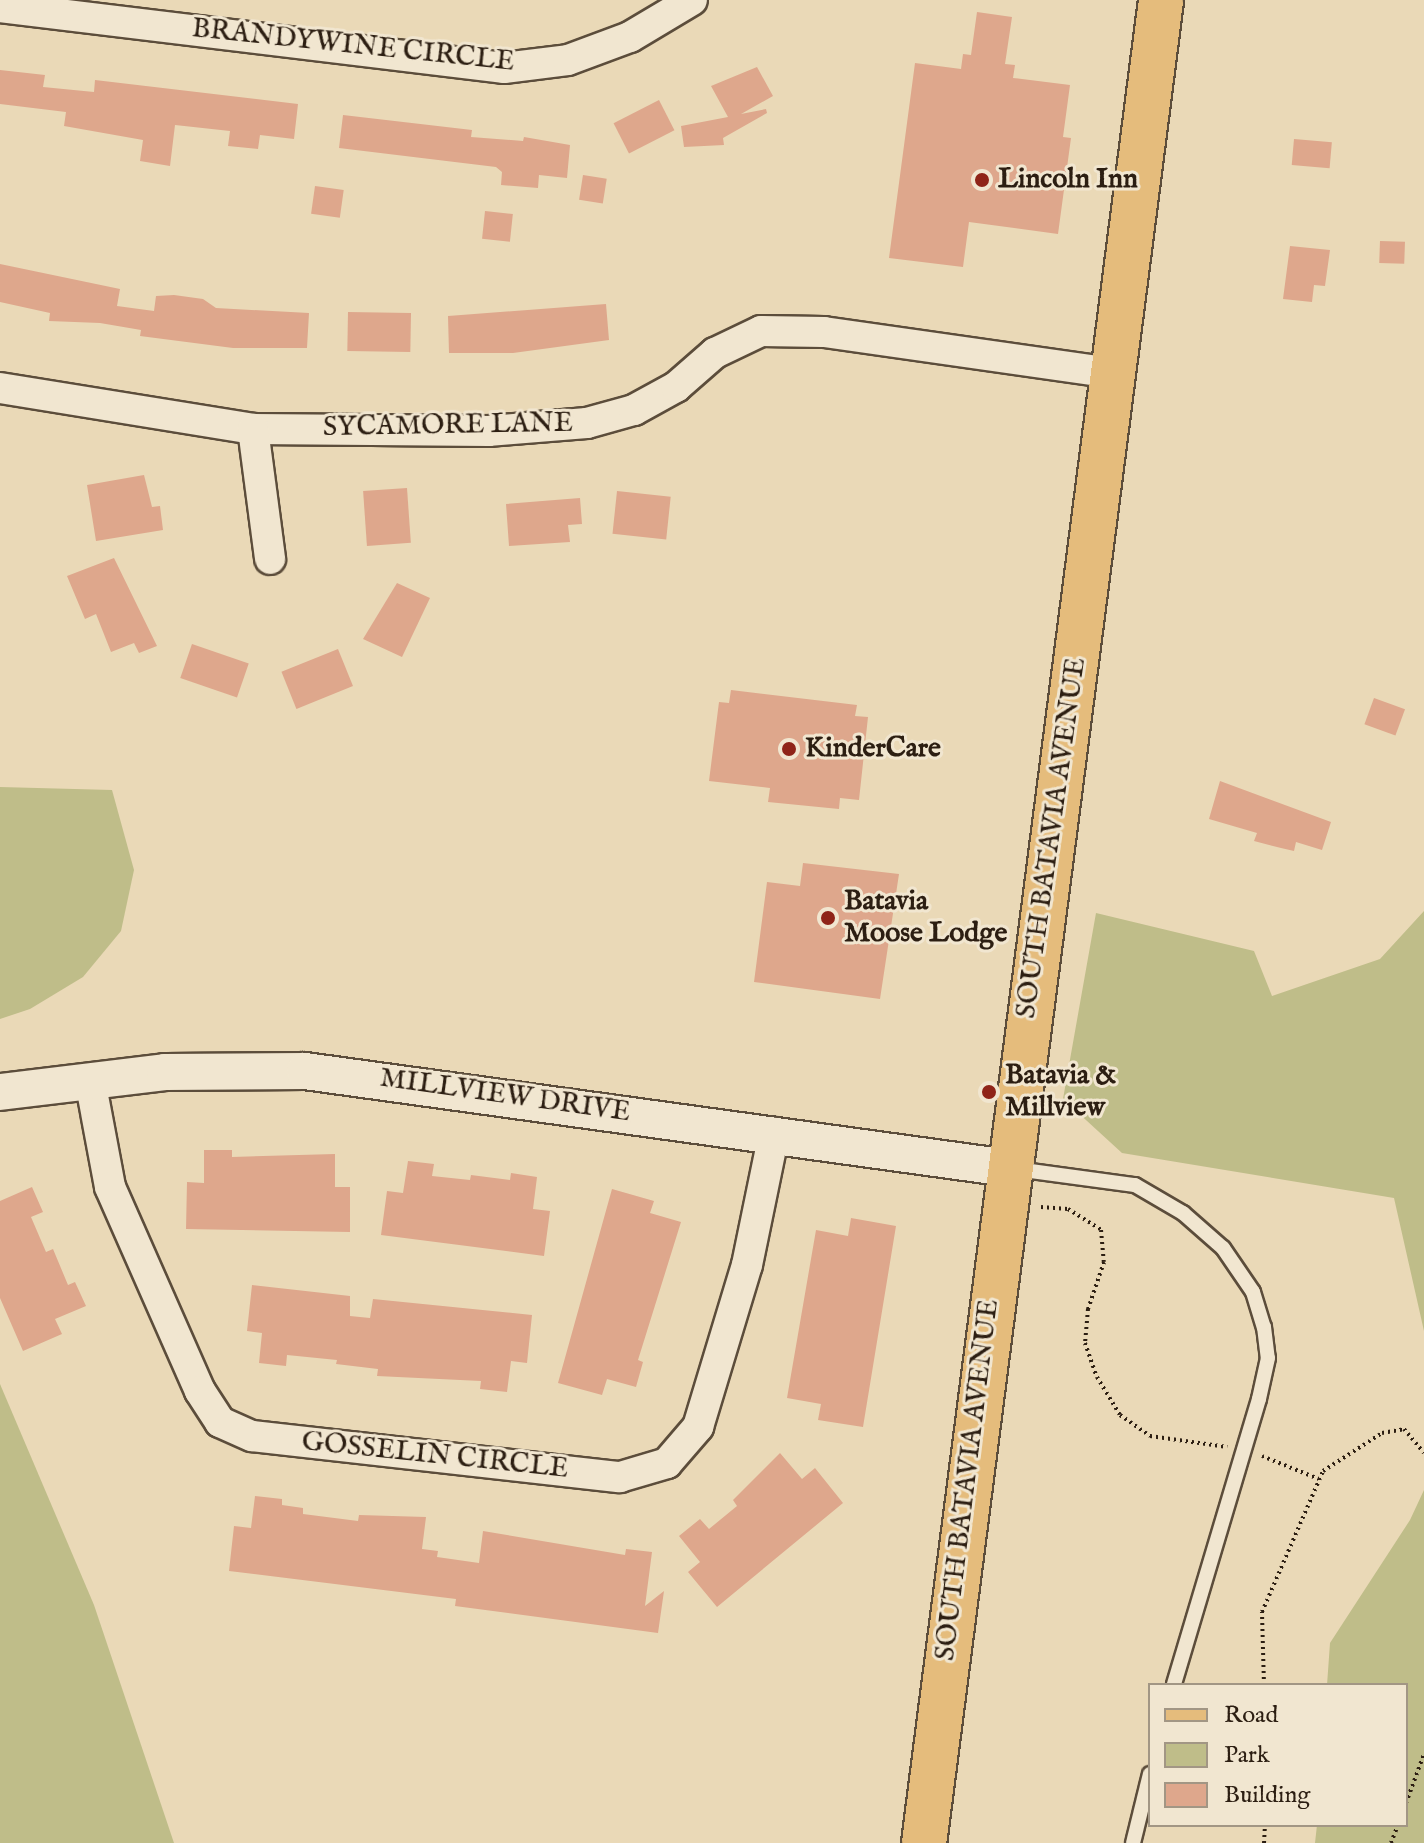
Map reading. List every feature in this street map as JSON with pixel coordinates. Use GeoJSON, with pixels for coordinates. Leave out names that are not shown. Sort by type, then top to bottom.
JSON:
{"type":"FeatureCollection","features":[{"type":"Feature","properties":{"kind":"main road","name":"SOUTH BATAVIA AVENUE"},"geometry":{"type":"LineString","coordinates":[[924,1843],[1006,1186],[1161,0]]}},
{"type":"Feature","properties":{"kind":"street","name":"BRANDYWINE CIRCLE"},"geometry":{"type":"LineString","coordinates":[[0,7],[504,68],[568,60],[630,37],[692,0]]}},
{"type":"Feature","properties":{"kind":"street","name":"SYCAMORE LANE"},"geometry":{"type":"LineString","coordinates":[[0,388],[253,429],[489,431],[587,423],[634,410],[676,387],[715,353],[761,331],[824,332],[1112,373]]}},
{"type":"Feature","properties":{"kind":"street"},"geometry":{"type":"LineString","coordinates":[[253,429],[270,559]]}},
{"type":"Feature","properties":{"kind":"street","name":"MILLVIEW DRIVE"},"geometry":{"type":"LineString","coordinates":[[0,1092],[165,1072],[305,1071],[774,1133],[1006,1186]]}},
{"type":"Feature","properties":{"kind":"street","name":"GOSSELIN CIRCLE"},"geometry":{"type":"LineString","coordinates":[[90,1080],[110,1187],[200,1391],[220,1422],[252,1436],[620,1477],[667,1463],[698,1427],[747,1265],[774,1133]]}},
{"type":"Feature","properties":{"kind":"lane"},"geometry":{"type":"LineString","coordinates":[[1006,1186],[1135,1185],[1183,1213],[1223,1248],[1253,1292],[1266,1343],[1262,1385],[1175,1683]]}},
{"type":"Feature","properties":{"kind":"lane"},"geometry":{"type":"LineString","coordinates":[[1133,1843],[1148,1782]]}},
{"type":"Feature","properties":{"kind":"path"},"geometry":{"type":"LineString","coordinates":[[1006,1186],[1068,1209],[1101,1230],[1104,1262],[1088,1309],[1085,1343],[1097,1377],[1120,1415],[1150,1436],[1244,1449],[1319,1479]]}},
{"type":"Feature","properties":{"kind":"path"},"geometry":{"type":"LineString","coordinates":[[1264,1683],[1262,1612],[1319,1479],[1353,1448],[1382,1433],[1404,1429],[1424,1453]]}},
{"type":"Feature","properties":{"kind":"path"},"geometry":{"type":"LineString","coordinates":[[1408,1798],[1424,1754]]}},
{"type":"Feature","properties":{"kind":"green space"},"geometry":{"type":"Polygon","coordinates":[[[0,787],[112,790],[134,870],[121,931],[83,977],[30,1009],[0,1019],[0,787]]]}},
{"type":"Feature","properties":{"kind":"green space"},"geometry":{"type":"Polygon","coordinates":[[[1424,911],[1424,1331],[1394,1198],[1122,1153],[1063,1099],[1096,913],[1254,951],[1272,996],[1380,959],[1424,911]]]}},
{"type":"Feature","properties":{"kind":"green space"},"geometry":{"type":"Polygon","coordinates":[[[0,1384],[94,1605],[174,1843],[0,1843],[0,1384]]]}},
{"type":"Feature","properties":{"kind":"green space"},"geometry":{"type":"Polygon","coordinates":[[[1424,1490],[1424,1843],[1315,1843],[1317,1827],[1408,1827],[1408,1683],[1327,1683],[1330,1643],[1410,1520],[1424,1490]]]}},
{"type":"Feature","properties":{"kind":"building","name":"Lincoln Inn"},"geometry":{"type":"Polygon","coordinates":[[[977,12],[1012,17],[1005,64],[1015,65],[1013,78],[1070,85],[1063,137],[1071,138],[1058,234],[969,222],[963,267],[889,258],[915,63],[961,69],[963,54],[971,55],[977,12]]]}},
{"type":"Feature","properties":{"kind":"building"},"geometry":{"type":"Polygon","coordinates":[[[757,67],[773,96],[741,114],[766,109],[767,113],[723,138],[724,145],[684,147],[681,126],[728,117],[711,86],[757,67]]]}},
{"type":"Feature","properties":{"kind":"building"},"geometry":{"type":"Polygon","coordinates":[[[0,70],[45,75],[43,87],[94,92],[95,80],[298,104],[294,139],[260,135],[258,149],[228,146],[230,131],[175,125],[170,166],[140,161],[143,140],[64,126],[66,112],[0,104],[0,70]]]}},
{"type":"Feature","properties":{"kind":"building"},"geometry":{"type":"Polygon","coordinates":[[[659,100],[674,130],[629,153],[614,123],[659,100]]]}},
{"type":"Feature","properties":{"kind":"building"},"geometry":{"type":"Polygon","coordinates":[[[343,115],[472,130],[471,137],[523,141],[524,137],[570,145],[567,178],[539,175],[538,188],[501,185],[502,172],[496,167],[339,148],[343,115]]]}},
{"type":"Feature","properties":{"kind":"building"},"geometry":{"type":"Polygon","coordinates":[[[1294,139],[1332,142],[1330,168],[1292,165],[1294,139]]]}},
{"type":"Feature","properties":{"kind":"building"},"geometry":{"type":"Polygon","coordinates":[[[583,175],[607,179],[603,203],[579,200],[583,175]]]}},
{"type":"Feature","properties":{"kind":"building"},"geometry":{"type":"Polygon","coordinates":[[[315,186],[344,190],[340,218],[311,214],[315,186]]]}},
{"type":"Feature","properties":{"kind":"building"},"geometry":{"type":"Polygon","coordinates":[[[485,211],[513,214],[510,242],[482,239],[485,211]]]}},
{"type":"Feature","properties":{"kind":"building"},"geometry":{"type":"Polygon","coordinates":[[[1380,241],[1405,242],[1404,264],[1379,263],[1380,241]]]}},
{"type":"Feature","properties":{"kind":"building"},"geometry":{"type":"Polygon","coordinates":[[[1290,246],[1330,250],[1325,286],[1314,285],[1312,302],[1283,299],[1290,246]]]}},
{"type":"Feature","properties":{"kind":"building"},"geometry":{"type":"Polygon","coordinates":[[[0,264],[120,289],[117,306],[154,311],[156,296],[174,295],[203,299],[216,308],[309,313],[307,348],[233,348],[140,336],[141,330],[100,323],[49,321],[50,313],[0,302],[0,264]]]}},
{"type":"Feature","properties":{"kind":"building"},"geometry":{"type":"Polygon","coordinates":[[[606,304],[609,340],[513,353],[449,353],[448,316],[606,304]]]}},
{"type":"Feature","properties":{"kind":"building"},"geometry":{"type":"Polygon","coordinates":[[[348,312],[411,313],[410,352],[347,351],[348,312]]]}},
{"type":"Feature","properties":{"kind":"building"},"geometry":{"type":"Polygon","coordinates":[[[144,475],[152,507],[160,506],[163,530],[96,541],[87,485],[144,475]]]}},
{"type":"Feature","properties":{"kind":"building"},"geometry":{"type":"Polygon","coordinates":[[[407,488],[411,543],[367,546],[363,491],[407,488]]]}},
{"type":"Feature","properties":{"kind":"building"},"geometry":{"type":"Polygon","coordinates":[[[617,491],[671,497],[666,539],[613,534],[617,491]]]}},
{"type":"Feature","properties":{"kind":"building"},"geometry":{"type":"Polygon","coordinates":[[[580,498],[582,524],[568,525],[570,542],[509,546],[506,504],[580,498]]]}},
{"type":"Feature","properties":{"kind":"building"},"geometry":{"type":"Polygon","coordinates":[[[114,558],[157,646],[139,653],[134,643],[111,652],[96,614],[85,619],[67,576],[114,558]]]}},
{"type":"Feature","properties":{"kind":"building"},"geometry":{"type":"Polygon","coordinates":[[[397,583],[430,598],[402,657],[363,639],[397,583]]]}},
{"type":"Feature","properties":{"kind":"building"},"geometry":{"type":"Polygon","coordinates":[[[192,644],[249,664],[237,698],[180,678],[192,644]]]}},
{"type":"Feature","properties":{"kind":"building"},"geometry":{"type":"Polygon","coordinates":[[[338,649],[353,686],[296,709],[281,672],[338,649]]]}},
{"type":"Feature","properties":{"kind":"building","name":"KinderCare"},"geometry":{"type":"Polygon","coordinates":[[[731,690],[857,705],[855,716],[868,717],[859,800],[840,798],[839,809],[768,802],[770,788],[709,781],[719,702],[729,703],[731,690]]]}},
{"type":"Feature","properties":{"kind":"building"},"geometry":{"type":"Polygon","coordinates":[[[1374,698],[1405,709],[1395,736],[1364,724],[1374,698]]]}},
{"type":"Feature","properties":{"kind":"building"},"geometry":{"type":"Polygon","coordinates":[[[1220,781],[1331,822],[1322,850],[1296,842],[1294,851],[1254,841],[1257,833],[1209,819],[1220,781]]]}},
{"type":"Feature","properties":{"kind":"building","name":"Batavia Moose Lodge"},"geometry":{"type":"Polygon","coordinates":[[[803,863],[899,874],[880,999],[754,982],[767,882],[800,886],[803,863]]]}},
{"type":"Feature","properties":{"kind":"building"},"geometry":{"type":"Polygon","coordinates":[[[204,1150],[232,1150],[232,1157],[335,1154],[335,1187],[350,1187],[350,1232],[186,1229],[187,1182],[204,1183],[204,1150]]]}},
{"type":"Feature","properties":{"kind":"building"},"geometry":{"type":"Polygon","coordinates":[[[408,1161],[434,1164],[432,1176],[470,1180],[471,1175],[510,1180],[511,1173],[537,1177],[533,1209],[550,1211],[544,1256],[381,1235],[387,1191],[403,1193],[408,1161]]]}},
{"type":"Feature","properties":{"kind":"building"},"geometry":{"type":"Polygon","coordinates":[[[32,1187],[43,1212],[31,1217],[46,1252],[53,1249],[68,1285],[75,1282],[86,1306],[55,1319],[62,1334],[23,1351],[0,1298],[0,1201],[32,1187]]]}},
{"type":"Feature","properties":{"kind":"building"},"geometry":{"type":"Polygon","coordinates":[[[612,1189],[654,1201],[650,1213],[681,1222],[638,1360],[643,1362],[636,1387],[607,1379],[602,1395],[558,1383],[612,1189]]]}},
{"type":"Feature","properties":{"kind":"building"},"geometry":{"type":"Polygon","coordinates":[[[851,1218],[896,1226],[863,1427],[818,1420],[821,1404],[787,1398],[816,1230],[848,1236],[851,1218]]]}},
{"type":"Feature","properties":{"kind":"building"},"geometry":{"type":"Polygon","coordinates":[[[252,1285],[350,1296],[350,1316],[370,1318],[373,1299],[532,1315],[527,1363],[511,1361],[507,1392],[480,1389],[481,1381],[377,1376],[378,1369],[336,1364],[337,1360],[287,1355],[286,1366],[259,1363],[262,1333],[247,1331],[252,1285]]]}},
{"type":"Feature","properties":{"kind":"building"},"geometry":{"type":"Polygon","coordinates":[[[780,1453],[802,1479],[815,1468],[843,1503],[717,1607],[688,1572],[700,1562],[679,1536],[700,1519],[709,1529],[737,1506],[733,1500],[780,1453]]]}},
{"type":"Feature","properties":{"kind":"building"},"geometry":{"type":"Polygon","coordinates":[[[255,1496],[282,1499],[282,1505],[303,1508],[303,1514],[358,1521],[359,1515],[426,1517],[422,1549],[438,1551],[437,1557],[479,1563],[483,1531],[625,1555],[626,1549],[652,1552],[645,1606],[664,1591],[658,1633],[455,1606],[456,1599],[229,1571],[234,1526],[251,1528],[255,1496]]]}},
{"type":"Feature","properties":{"kind":"place","name":"Lincoln Inn"},"geometry":{"type":"Point","coordinates":[982,180]}},
{"type":"Feature","properties":{"kind":"place","name":"KinderCare"},"geometry":{"type":"Point","coordinates":[789,749]}},
{"type":"Feature","properties":{"kind":"place","name":"Batavia Moose Lodge"},"geometry":{"type":"Point","coordinates":[828,918]}},
{"type":"Feature","properties":{"kind":"place","name":"Batavia & Millview"},"geometry":{"type":"Point","coordinates":[989,1092]}}]}
